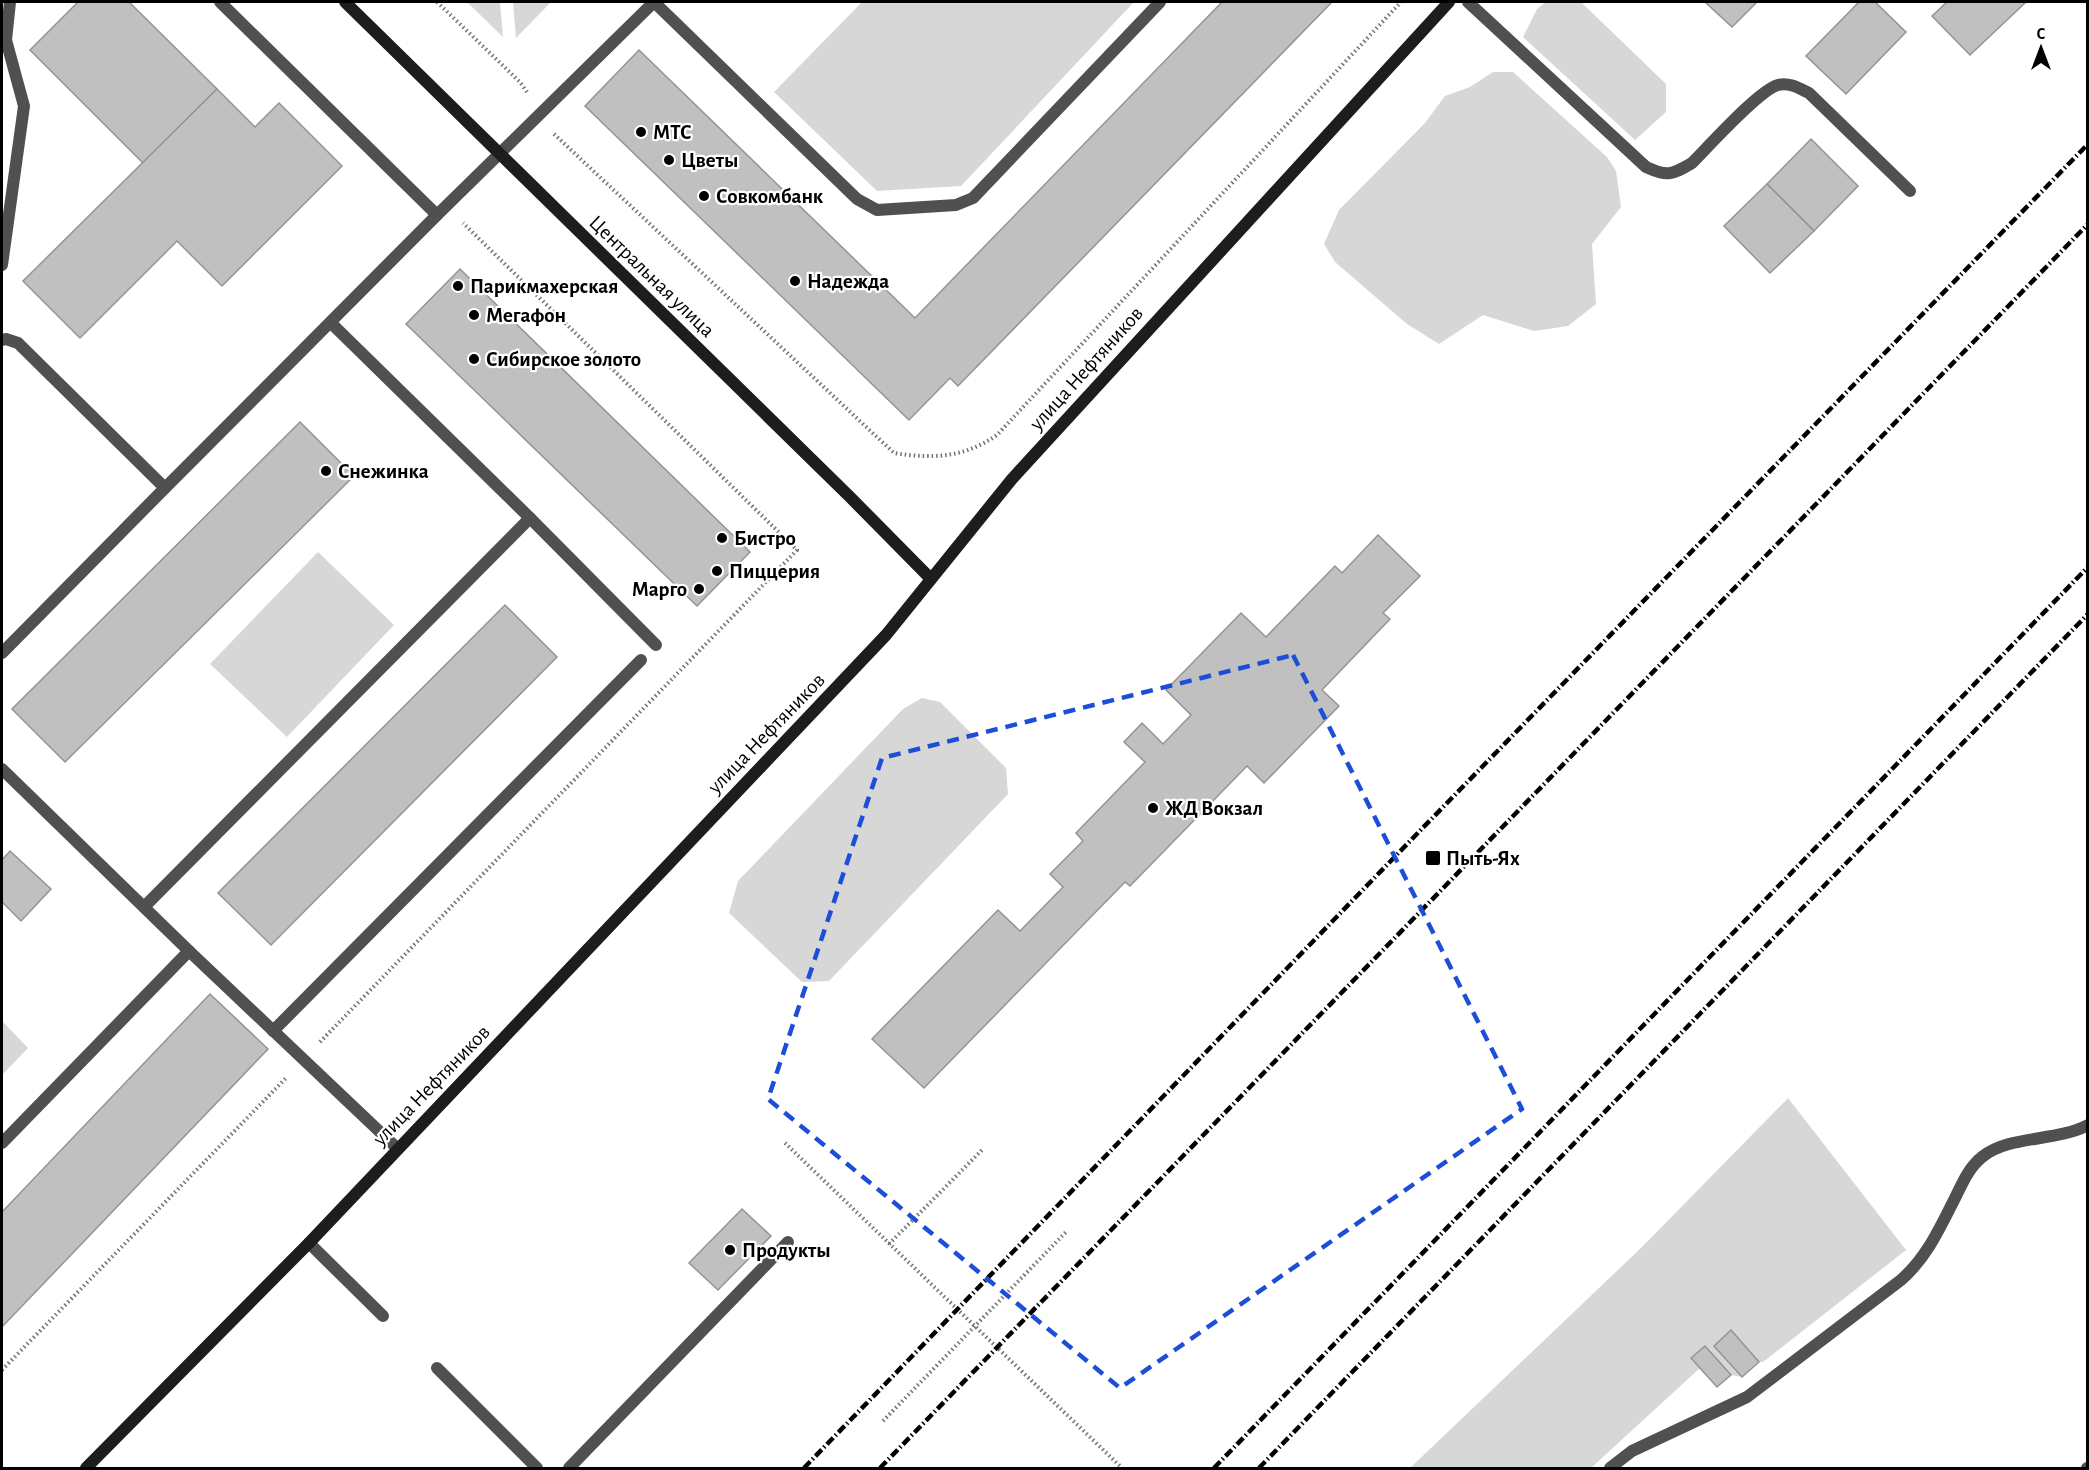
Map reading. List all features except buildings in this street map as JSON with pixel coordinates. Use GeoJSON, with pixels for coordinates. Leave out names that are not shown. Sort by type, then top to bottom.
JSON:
{"type":"FeatureCollection","features":[{"type":"Feature","properties":{"kind":"street","name":"Центральная улица"},"geometry":{"type":"LineString","coordinates":[[345,2],[931,579]]}},
{"type":"Feature","properties":{"kind":"street","name":"улица Нефтяников"},"geometry":{"type":"LineString","coordinates":[[86,1468],[309,1243],[886,635],[1012,479],[1449,2]]}},
{"type":"Feature","properties":{"kind":"lane"},"geometry":{"type":"LineString","coordinates":[[220,2],[437,215]]}},
{"type":"Feature","properties":{"kind":"lane"},"geometry":{"type":"LineString","coordinates":[[2,652],[540,112],[654,2],[857,199],[877,210],[956,205],[973,198],[1160,2]]}},
{"type":"Feature","properties":{"kind":"lane"},"geometry":{"type":"LineString","coordinates":[[1467,2],[1646,167],[1663,175],[1678,171],[1692,163],[1763,92],[1779,85],[1794,86],[1809,93],[1910,191]]}},
{"type":"Feature","properties":{"kind":"lane"},"geometry":{"type":"LineString","coordinates":[[2,265],[24,106],[6,40],[7,11]]}},
{"type":"Feature","properties":{"kind":"lane"},"geometry":{"type":"LineString","coordinates":[[331,323],[656,645]]}},
{"type":"Feature","properties":{"kind":"lane"},"geometry":{"type":"LineString","coordinates":[[2,340],[18,343],[165,488]]}},
{"type":"Feature","properties":{"kind":"lane"},"geometry":{"type":"LineString","coordinates":[[144,907],[530,518]]}},
{"type":"Feature","properties":{"kind":"lane"},"geometry":{"type":"LineString","coordinates":[[273,1031],[641,660]]}},
{"type":"Feature","properties":{"kind":"lane"},"geometry":{"type":"LineString","coordinates":[[2,770],[398,1149]]}},
{"type":"Feature","properties":{"kind":"lane"},"geometry":{"type":"LineString","coordinates":[[2,1143],[189,951]]}},
{"type":"Feature","properties":{"kind":"lane"},"geometry":{"type":"LineString","coordinates":[[1610,1468],[1640,1446],[1747,1397],[1901,1280],[1917,1266],[1972,1166],[1984,1155],[2000,1148],[2062,1135],[2088,1125]]}},
{"type":"Feature","properties":{"kind":"lane"},"geometry":{"type":"LineString","coordinates":[[569,1468],[788,1242]]}},
{"type":"Feature","properties":{"kind":"lane"},"geometry":{"type":"LineString","coordinates":[[309,1243],[383,1316]]}},
{"type":"Feature","properties":{"kind":"lane"},"geometry":{"type":"LineString","coordinates":[[437,1368],[537,1468]]}},
{"type":"Feature","properties":{"kind":"path"},"geometry":{"type":"LineString","coordinates":[[437,2],[520,82],[557,137],[894,453],[914,456],[951,454],[980,447],[997,435],[1401,2]]}},
{"type":"Feature","properties":{"kind":"path"},"geometry":{"type":"LineString","coordinates":[[2,1370],[798,550],[446,206]]}},
{"type":"Feature","properties":{"kind":"path"},"geometry":{"type":"LineString","coordinates":[[785,1143],[1122,1468]]}},
{"type":"Feature","properties":{"kind":"path"},"geometry":{"type":"LineString","coordinates":[[889,1244],[983,1149]]}},
{"type":"Feature","properties":{"kind":"path"},"geometry":{"type":"LineString","coordinates":[[883,1421],[1066,1232]]}},
{"type":"Feature","properties":{"kind":"highlighted area"},"geometry":{"type":"Polygon","coordinates":[[[1293,655],[1522,1109],[1120,1388],[768,1099],[882,758],[1293,655]]]}},
{"type":"Feature","properties":{"kind":"shaded area"},"geometry":{"type":"Polygon","coordinates":[[[467,2],[500,2],[503,37],[467,2]]]}},
{"type":"Feature","properties":{"kind":"shaded area"},"geometry":{"type":"Polygon","coordinates":[[[513,2],[551,2],[516,38],[513,2]]]}},
{"type":"Feature","properties":{"kind":"shaded area"},"geometry":{"type":"Polygon","coordinates":[[[862,2],[1134,2],[961,186],[877,191],[774,92],[862,2]]]}},
{"type":"Feature","properties":{"kind":"shaded area"},"geometry":{"type":"Polygon","coordinates":[[[1546,2],[1581,2],[1666,84],[1666,112],[1635,140],[1523,37],[1537,9],[1546,2]]]}},
{"type":"Feature","properties":{"kind":"shaded area"},"geometry":{"type":"Polygon","coordinates":[[[1493,72],[1513,72],[1607,157],[1616,171],[1621,207],[1592,244],[1596,304],[1568,326],[1534,331],[1483,315],[1439,344],[1407,324],[1335,262],[1324,244],[1339,210],[1425,123],[1445,96],[1470,87],[1493,72]]]}},
{"type":"Feature","properties":{"kind":"shaded area"},"geometry":{"type":"Polygon","coordinates":[[[318,552],[394,625],[287,737],[210,664],[318,552]]]}},
{"type":"Feature","properties":{"kind":"shaded area"},"geometry":{"type":"Polygon","coordinates":[[[922,698],[940,702],[1006,768],[1008,794],[829,981],[802,982],[729,913],[738,881],[903,709],[922,698]]]}},
{"type":"Feature","properties":{"kind":"shaded area"},"geometry":{"type":"Polygon","coordinates":[[[2,1021],[28,1048],[2,1075],[2,1021]]]}},
{"type":"Feature","properties":{"kind":"shaded area"},"geometry":{"type":"Polygon","coordinates":[[[1788,1098],[1906,1250],[1763,1362],[1759,1362],[1730,1331],[1714,1346],[1742,1377],[1731,1375],[1705,1346],[1692,1358],[1700,1368],[1591,1468],[1410,1468],[1642,1247],[1788,1098]]]}},
{"type":"Feature","properties":{"kind":"railway"},"geometry":{"type":"LineString","coordinates":[[804,1468],[2088,144]]}},
{"type":"Feature","properties":{"kind":"railway"},"geometry":{"type":"LineString","coordinates":[[880,1468],[2088,224]]}},
{"type":"Feature","properties":{"kind":"railway"},"geometry":{"type":"LineString","coordinates":[[1214,1468],[2088,567]]}},
{"type":"Feature","properties":{"kind":"railway"},"geometry":{"type":"LineString","coordinates":[[1259,1468],[2088,614]]}},
{"type":"Feature","properties":{"kind":"place","name":"МТС"},"geometry":{"type":"Point","coordinates":[641,132]}},
{"type":"Feature","properties":{"kind":"place","name":"Цветы"},"geometry":{"type":"Point","coordinates":[669,160]}},
{"type":"Feature","properties":{"kind":"place","name":"Совкомбанк"},"geometry":{"type":"Point","coordinates":[704,196]}},
{"type":"Feature","properties":{"kind":"place","name":"Надежда"},"geometry":{"type":"Point","coordinates":[795,281]}},
{"type":"Feature","properties":{"kind":"place","name":"Парикмахерская"},"geometry":{"type":"Point","coordinates":[458,286]}},
{"type":"Feature","properties":{"kind":"place","name":"Мегафон"},"geometry":{"type":"Point","coordinates":[474,315]}},
{"type":"Feature","properties":{"kind":"place","name":"Сибирское золото"},"geometry":{"type":"Point","coordinates":[474,359]}},
{"type":"Feature","properties":{"kind":"place","name":"Снежинка"},"geometry":{"type":"Point","coordinates":[326,471]}},
{"type":"Feature","properties":{"kind":"place","name":"Бистро"},"geometry":{"type":"Point","coordinates":[722,538]}},
{"type":"Feature","properties":{"kind":"place","name":"Пиццерия"},"geometry":{"type":"Point","coordinates":[717,571]}},
{"type":"Feature","properties":{"kind":"place","name":"Марго"},"geometry":{"type":"Point","coordinates":[699,589]}},
{"type":"Feature","properties":{"kind":"place","name":"ЖД Вокзал"},"geometry":{"type":"Point","coordinates":[1153,808]}},
{"type":"Feature","properties":{"kind":"place","name":"Пыть-Ях"},"geometry":{"type":"Point","coordinates":[1433,858]}},
{"type":"Feature","properties":{"kind":"place","name":"Продукты"},"geometry":{"type":"Point","coordinates":[730,1250]}}]}
